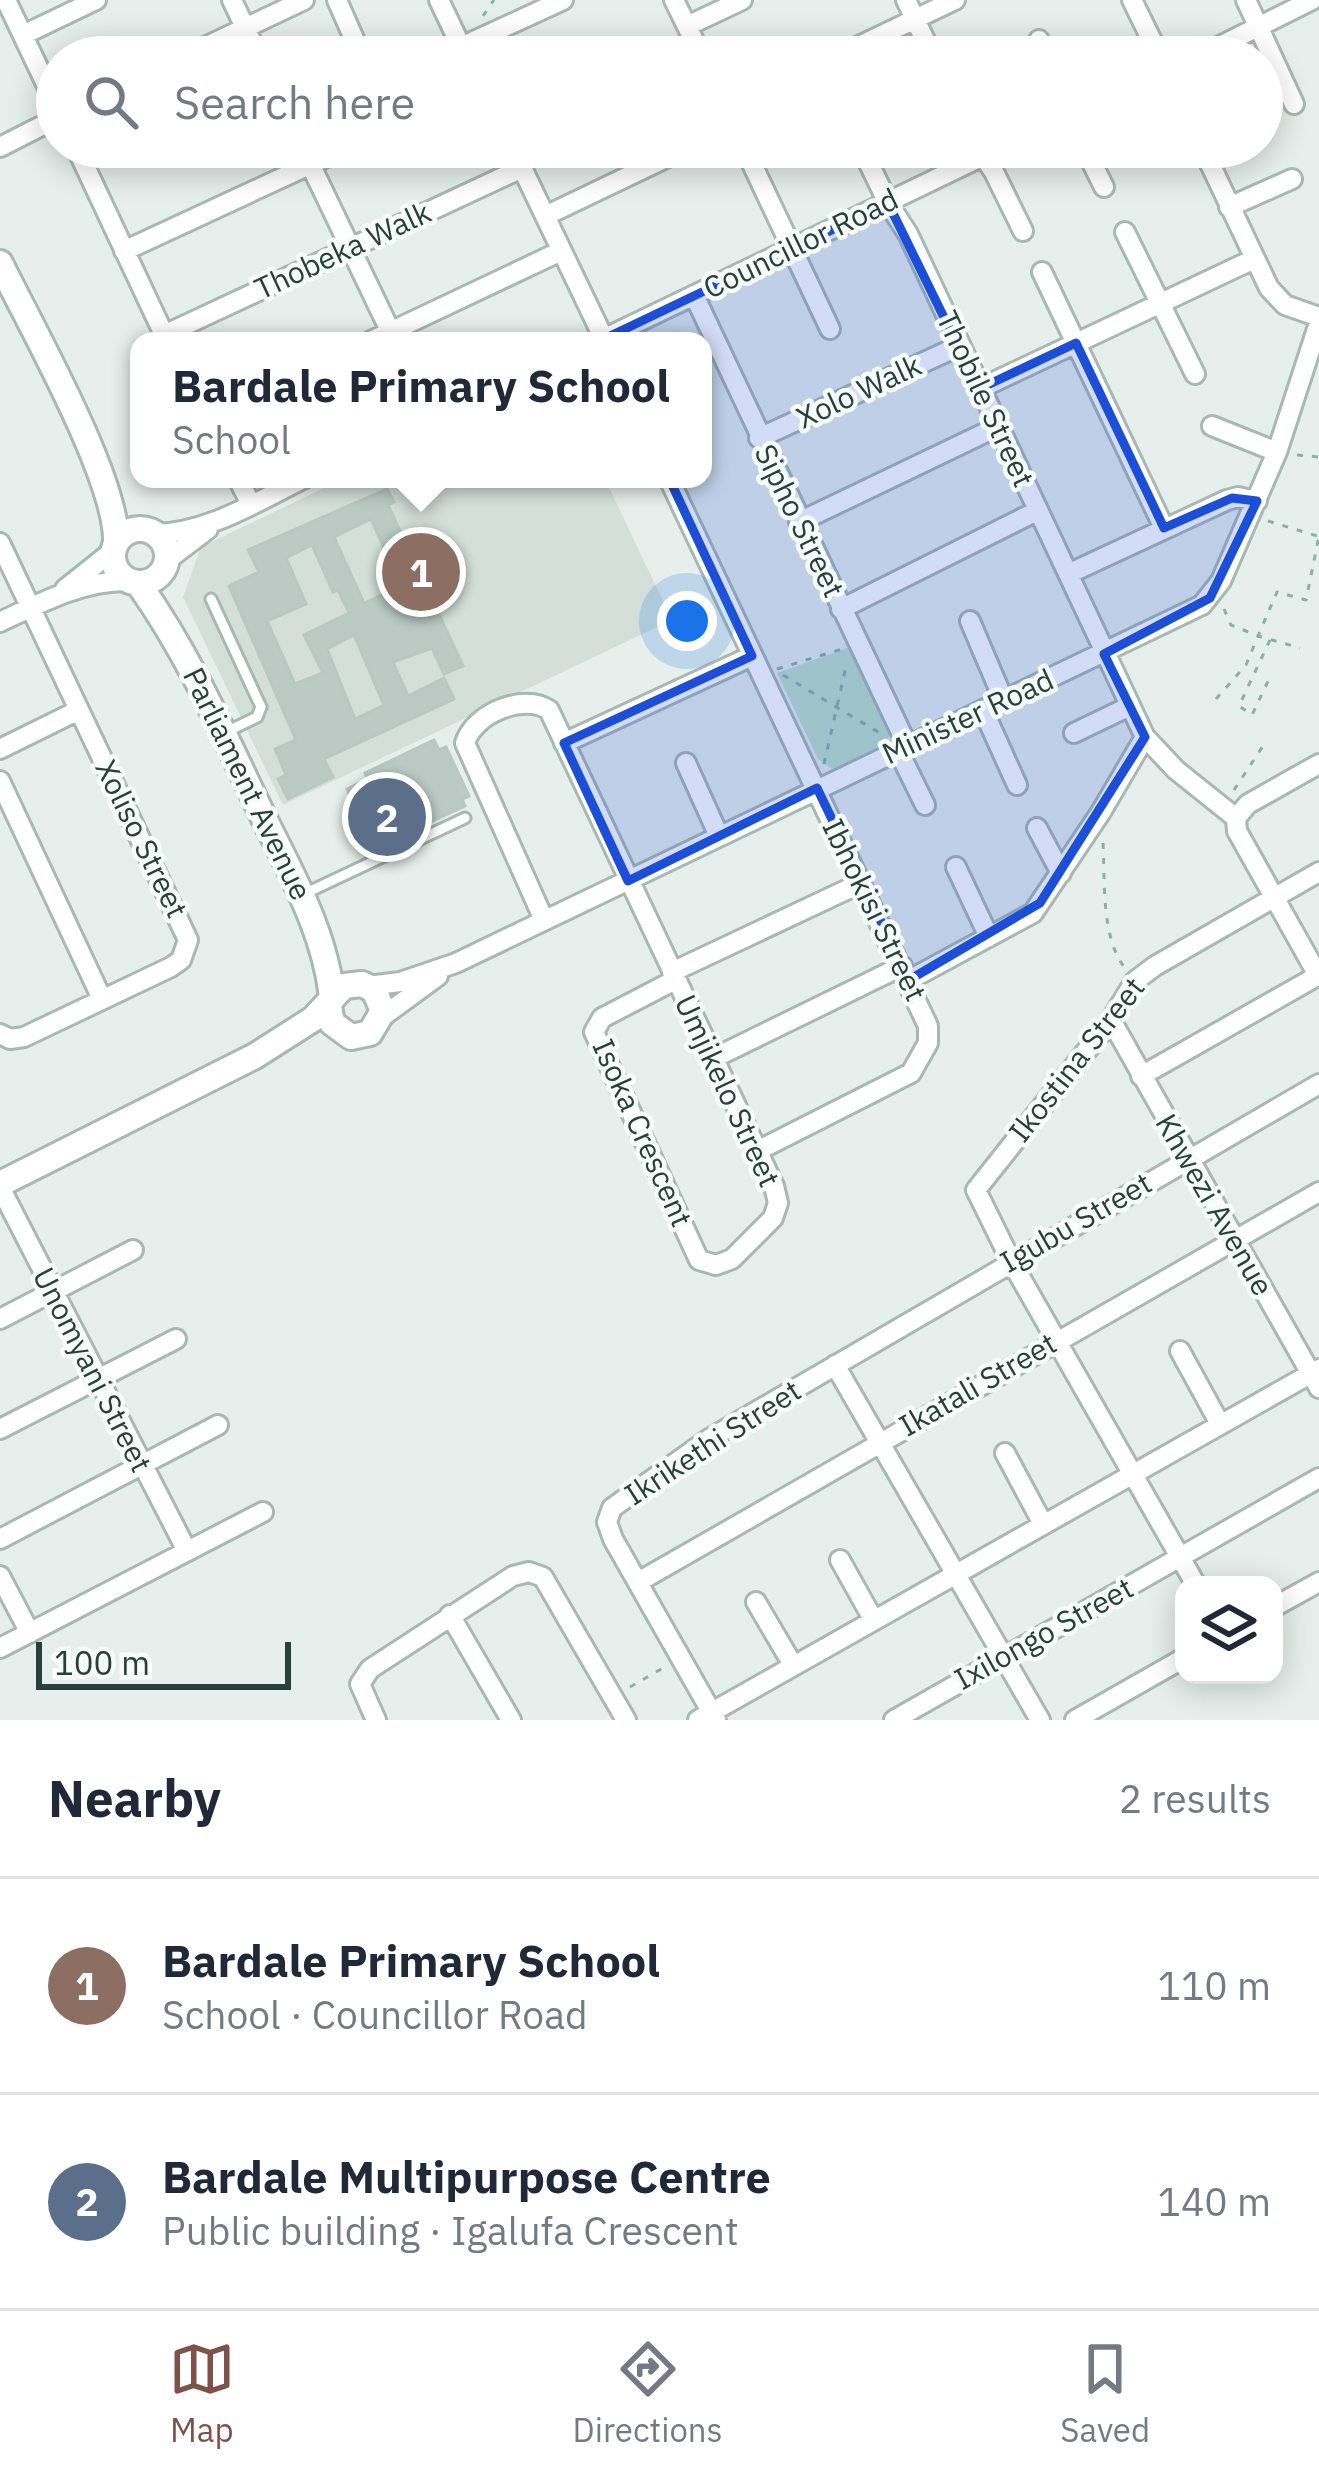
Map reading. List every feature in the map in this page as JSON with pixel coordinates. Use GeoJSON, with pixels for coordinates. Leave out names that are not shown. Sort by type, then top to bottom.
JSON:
{"type":"FeatureCollection","features":[{"type":"Feature","properties":{"kind":"street"},"geometry":{"type":"LineString","coordinates":[[6,0],[36,64]]}},
{"type":"Feature","properties":{"kind":"street"},"geometry":{"type":"LineString","coordinates":[[22,35],[96,0]]}},
{"type":"Feature","properties":{"kind":"street"},"geometry":{"type":"LineString","coordinates":[[232,0],[249,36]]}},
{"type":"Feature","properties":{"kind":"street"},"geometry":{"type":"LineString","coordinates":[[228,36],[304,0]]}},
{"type":"Feature","properties":{"kind":"street"},"geometry":{"type":"LineString","coordinates":[[337,0],[353,36]]}},
{"type":"Feature","properties":{"kind":"street"},"geometry":{"type":"LineString","coordinates":[[439,0],[456,36]]}},
{"type":"Feature","properties":{"kind":"street"},"geometry":{"type":"LineString","coordinates":[[494,36],[563,0]]}},
{"type":"Feature","properties":{"kind":"street"},"geometry":{"type":"LineString","coordinates":[[674,0],[692,36]]}},
{"type":"Feature","properties":{"kind":"street"},"geometry":{"type":"LineString","coordinates":[[700,36],[742,0]]}},
{"type":"Feature","properties":{"kind":"street"},"geometry":{"type":"LineString","coordinates":[[906,0],[923,36]]}},
{"type":"Feature","properties":{"kind":"street"},"geometry":{"type":"LineString","coordinates":[[880,36],[955,0]]}},
{"type":"Feature","properties":{"kind":"street"},"geometry":{"type":"LineString","coordinates":[[1132,0],[1150,36]]}},
{"type":"Feature","properties":{"kind":"street"},"geometry":{"type":"LineString","coordinates":[[1246,0],[1262,36]]}},
{"type":"Feature","properties":{"kind":"street"},"geometry":{"type":"LineString","coordinates":[[1241,36],[1312,0]]}},
{"type":"Feature","properties":{"kind":"street"},"geometry":{"type":"LineString","coordinates":[[1283,81],[1294,104]]}},
{"type":"Feature","properties":{"kind":"street"},"geometry":{"type":"LineString","coordinates":[[0,147],[36,129]]}},
{"type":"Feature","properties":{"kind":"street"},"geometry":{"type":"LineString","coordinates":[[86,168],[162,332]]}},
{"type":"Feature","properties":{"kind":"street"},"geometry":{"type":"LineString","coordinates":[[124,251],[283,168]]}},
{"type":"Feature","properties":{"kind":"street"},"geometry":{"type":"LineString","coordinates":[[312,168],[391,332]]}},
{"type":"Feature","properties":{"kind":"street"},"geometry":{"type":"LineString","coordinates":[[522,168],[598,332]]}},
{"type":"Feature","properties":{"kind":"street","name":"Thobeka Walk"},"geometry":{"type":"LineString","coordinates":[[177,332],[522,168]]}},
{"type":"Feature","properties":{"kind":"street"},"geometry":{"type":"LineString","coordinates":[[545,216],[645,168]]}},
{"type":"Feature","properties":{"kind":"street"},"geometry":{"type":"LineString","coordinates":[[754,168],[830,329]]}},
{"type":"Feature","properties":{"kind":"street","name":"Thobile Street"},"geometry":{"type":"LineString","coordinates":[[871,168],[908,233],[1144,736]]}},
{"type":"Feature","properties":{"kind":"street","name":"Councillor Road"},"geometry":{"type":"LineString","coordinates":[[618,332],[888,203],[950,168]]}},
{"type":"Feature","properties":{"kind":"street"},"geometry":{"type":"LineString","coordinates":[[991,168],[1023,231]]}},
{"type":"Feature","properties":{"kind":"street"},"geometry":{"type":"LineString","coordinates":[[1094,168],[1104,187]]}},
{"type":"Feature","properties":{"kind":"street"},"geometry":{"type":"LineString","coordinates":[[1211,168],[1279,301],[1319,320],[1277,452],[1216,590]]}},
{"type":"Feature","properties":{"kind":"street"},"geometry":{"type":"LineString","coordinates":[[1229,207],[1292,179]]}},
{"type":"Feature","properties":{"kind":"street"},"geometry":{"type":"LineString","coordinates":[[1125,232],[1195,374]]}},
{"type":"Feature","properties":{"kind":"street"},"geometry":{"type":"LineString","coordinates":[[401,332],[561,251]]}},
{"type":"Feature","properties":{"kind":"street"},"geometry":{"type":"LineString","coordinates":[[979,389],[1254,259]]}},
{"type":"Feature","properties":{"kind":"street"},"geometry":{"type":"LineString","coordinates":[[0,263],[98,468],[116,518],[114,565],[133,582]]}},
{"type":"Feature","properties":{"kind":"street"},"geometry":{"type":"LineString","coordinates":[[1042,272],[1164,528]]}},
{"type":"Feature","properties":{"kind":"street","name":"Sipho Street"},"geometry":{"type":"LineString","coordinates":[[694,295],[711,332]]}},
{"type":"Feature","properties":{"kind":"street","name":"Sipho Street"},"geometry":{"type":"LineString","coordinates":[[712,335],[841,609],[925,805]]}},
{"type":"Feature","properties":{"kind":"street","name":"Xolo Walk"},"geometry":{"type":"LineString","coordinates":[[759,439],[959,346]]}},
{"type":"Feature","properties":{"kind":"street"},"geometry":{"type":"LineString","coordinates":[[1212,426],[1277,452]]}},
{"type":"Feature","properties":{"kind":"street"},"geometry":{"type":"LineString","coordinates":[[799,522],[997,427]]}},
{"type":"Feature","properties":{"kind":"street"},"geometry":{"type":"LineString","coordinates":[[98,468],[164,545],[165,565]]}},
{"type":"Feature","properties":{"kind":"street"},"geometry":{"type":"LineString","coordinates":[[243,488],[251,504]]}},
{"type":"Feature","properties":{"kind":"street"},"geometry":{"type":"LineString","coordinates":[[56,596],[128,532],[186,531],[284,488]]}},
{"type":"Feature","properties":{"kind":"street","name":"Ibhokisi Street"},"geometry":{"type":"LineString","coordinates":[[673,488],[928,1026],[928,1043],[911,1073],[759,1150]]}},
{"type":"Feature","properties":{"kind":"street"},"geometry":{"type":"LineString","coordinates":[[1068,574],[1232,498],[1254,508]]}},
{"type":"Feature","properties":{"kind":"street"},"geometry":{"type":"LineString","coordinates":[[841,609],[1037,511]]}},
{"type":"Feature","properties":{"kind":"street"},"geometry":{"type":"LineString","coordinates":[[0,622],[56,596],[110,580],[152,580],[222,519]]}},
{"type":"Feature","properties":{"kind":"street","name":"Xoliso Street"},"geometry":{"type":"LineString","coordinates":[[0,543],[188,940],[181,960],[171,967],[24,1037],[2,1036]]}},
{"type":"Feature","properties":{"kind":"street","name":"Parliament Avenue"},"geometry":{"type":"LineString","coordinates":[[165,565],[166,597],[184,655]]}},
{"type":"Feature","properties":{"kind":"street","name":"Parliament Avenue"},"geometry":{"type":"LineString","coordinates":[[133,582],[184,655],[306,904],[327,964],[331,1002]]}},
{"type":"Feature","properties":{"kind":"street","name":"Minister Road"},"geometry":{"type":"LineString","coordinates":[[365,985],[400,982],[456,963],[1194,610],[1216,590]]}},
{"type":"Feature","properties":{"kind":"street"},"geometry":{"type":"LineString","coordinates":[[970,621],[1004,701]]}},
{"type":"Feature","properties":{"kind":"street"},"geometry":{"type":"LineString","coordinates":[[564,743],[752,656]]}},
{"type":"Feature","properties":{"kind":"street","name":"Umjikelo Street"},"geometry":{"type":"LineString","coordinates":[[544,920],[465,743],[477,723],[530,701],[549,710],[777,1195],[773,1217],[724,1263],[698,1260]]}},
{"type":"Feature","properties":{"kind":"street"},"geometry":{"type":"LineString","coordinates":[[1074,733],[1130,706]]}},
{"type":"Feature","properties":{"kind":"street"},"geometry":{"type":"LineString","coordinates":[[0,749],[77,710]]}},
{"type":"Feature","properties":{"kind":"street"},"geometry":{"type":"LineString","coordinates":[[984,712],[1017,785]]}},
{"type":"Feature","properties":{"kind":"street"},"geometry":{"type":"LineString","coordinates":[[714,1058],[989,937],[1033,913],[1101,812],[1144,736],[1176,770],[1230,812],[1273,899],[1319,976],[1141,1076]]}},
{"type":"Feature","properties":{"kind":"street"},"geometry":{"type":"LineString","coordinates":[[686,763],[719,836]]}},
{"type":"Feature","properties":{"kind":"street"},"geometry":{"type":"LineString","coordinates":[[1230,812],[1319,764]]}},
{"type":"Feature","properties":{"kind":"street"},"geometry":{"type":"LineString","coordinates":[[0,781],[102,999]]}},
{"type":"Feature","properties":{"kind":"street"},"geometry":{"type":"LineString","coordinates":[[1037,828],[1061,873]]}},
{"type":"Feature","properties":{"kind":"street"},"geometry":{"type":"LineString","coordinates":[[956,867],[989,937]]}},
{"type":"Feature","properties":{"kind":"street","name":"Ikostina Street"},"geometry":{"type":"LineString","coordinates":[[1011,1261],[976,1194],[980,1182],[1111,1020],[1136,981],[1319,872]]}},
{"type":"Feature","properties":{"kind":"street"},"geometry":{"type":"LineString","coordinates":[[674,976],[861,883]]}},
{"type":"Feature","properties":{"kind":"street","name":"Parliament Avenue"},"geometry":{"type":"LineString","coordinates":[[306,904],[365,985]]}},
{"type":"Feature","properties":{"kind":"street","name":"Minister Road"},"geometry":{"type":"LineString","coordinates":[[382,1017],[456,963]]}},
{"type":"Feature","properties":{"kind":"street","name":"Isoka Crescent"},"geometry":{"type":"LineString","coordinates":[[674,976],[602,1018],[594,1032],[698,1260]]}},
{"type":"Feature","properties":{"kind":"street"},"geometry":{"type":"LineString","coordinates":[[0,1186],[255,1057],[311,1039],[364,1036],[382,1017],[381,1000],[365,985],[344,986],[331,1002],[255,1057]]}},
{"type":"Feature","properties":{"kind":"street"},"geometry":{"type":"LineString","coordinates":[[331,1002],[332,1023],[345,1035]]}},
{"type":"Feature","properties":{"kind":"street","name":"Khwezi Avenue"},"geometry":{"type":"LineString","coordinates":[[1111,1020],[1316,1377]]}},
{"type":"Feature","properties":{"kind":"street","name":"Igubu Street"},"geometry":{"type":"LineString","coordinates":[[835,1365],[1319,1084]]}},
{"type":"Feature","properties":{"kind":"street","name":"Unomyani Street"},"geometry":{"type":"LineString","coordinates":[[0,1186],[187,1551]]}},
{"type":"Feature","properties":{"kind":"street","name":"Ikatali Street"},"geometry":{"type":"LineString","coordinates":[[638,1582],[1319,1192]]}},
{"type":"Feature","properties":{"kind":"street"},"geometry":{"type":"LineString","coordinates":[[0,1319],[133,1250]]}},
{"type":"Feature","properties":{"kind":"street"},"geometry":{"type":"LineString","coordinates":[[1011,1261],[1191,1576]]}},
{"type":"Feature","properties":{"kind":"street"},"geometry":{"type":"LineString","coordinates":[[0,1429],[176,1339]]}},
{"type":"Feature","properties":{"kind":"street"},"geometry":{"type":"LineString","coordinates":[[1180,1351],[1220,1424]]}},
{"type":"Feature","properties":{"kind":"street"},"geometry":{"type":"LineString","coordinates":[[835,1365],[1040,1720]]}},
{"type":"Feature","properties":{"kind":"street","name":"Ikrikethi Street"},"geometry":{"type":"LineString","coordinates":[[708,1717],[613,1539],[607,1522],[612,1508],[710,1439],[835,1365]]}},
{"type":"Feature","properties":{"kind":"street"},"geometry":{"type":"LineString","coordinates":[[708,1717],[955,1572],[1220,1424],[1316,1377]]}},
{"type":"Feature","properties":{"kind":"street"},"geometry":{"type":"LineString","coordinates":[[0,1539],[218,1425]]}},
{"type":"Feature","properties":{"kind":"street"},"geometry":{"type":"LineString","coordinates":[[1005,1453],[1043,1523]]}},
{"type":"Feature","properties":{"kind":"street","name":"Ixilongo Street"},"geometry":{"type":"LineString","coordinates":[[894,1720],[1319,1478]]}},
{"type":"Feature","properties":{"kind":"street"},"geometry":{"type":"LineString","coordinates":[[0,1648],[263,1512]]}},
{"type":"Feature","properties":{"kind":"street"},"geometry":{"type":"LineString","coordinates":[[840,1560],[873,1619]]}},
{"type":"Feature","properties":{"kind":"street"},"geometry":{"type":"LineString","coordinates":[[376,1720],[360,1684],[370,1669],[513,1576],[530,1572],[543,1577],[626,1720]]}},
{"type":"Feature","properties":{"kind":"street"},"geometry":{"type":"LineString","coordinates":[[0,1576],[30,1633]]}},
{"type":"Feature","properties":{"kind":"street"},"geometry":{"type":"LineString","coordinates":[[1283,1602],[1319,1582]]}},
{"type":"Feature","properties":{"kind":"street"},"geometry":{"type":"LineString","coordinates":[[756,1602],[793,1665]]}},
{"type":"Feature","properties":{"kind":"street"},"geometry":{"type":"LineString","coordinates":[[450,1615],[511,1720]]}},
{"type":"Feature","properties":{"kind":"street"},"geometry":{"type":"LineString","coordinates":[[1075,1720],[1175,1663]]}},
{"type":"Feature","properties":{"kind":"lane"},"geometry":{"type":"LineString","coordinates":[[211,599],[261,706],[257,717],[224,733]]}},
{"type":"Feature","properties":{"kind":"lane"},"geometry":{"type":"LineString","coordinates":[[306,904],[465,818]]}},
{"type":"Feature","properties":{"kind":"path"},"geometry":{"type":"LineString","coordinates":[[1277,452],[1319,457]]}},
{"type":"Feature","properties":{"kind":"path"},"geometry":{"type":"LineString","coordinates":[[1216,699],[1246,665],[1277,592],[1306,600],[1319,536],[1254,508]]}},
{"type":"Feature","properties":{"kind":"path"},"geometry":{"type":"LineString","coordinates":[[1310,581],[1319,584]]}},
{"type":"Feature","properties":{"kind":"path"},"geometry":{"type":"LineString","coordinates":[[1216,590],[1231,625],[1300,648]]}},
{"type":"Feature","properties":{"kind":"path"},"geometry":{"type":"LineString","coordinates":[[1270,640],[1239,706],[1252,715],[1270,676]]}},
{"type":"Feature","properties":{"kind":"path"},"geometry":{"type":"LineString","coordinates":[[775,670],[850,646],[817,788]]}},
{"type":"Feature","properties":{"kind":"path"},"geometry":{"type":"LineString","coordinates":[[752,656],[902,747]]}},
{"type":"Feature","properties":{"kind":"path"},"geometry":{"type":"LineString","coordinates":[[1246,665],[1258,668]]}},
{"type":"Feature","properties":{"kind":"path"},"geometry":{"type":"LineString","coordinates":[[1230,812],[1267,740]]}},
{"type":"Feature","properties":{"kind":"path"},"geometry":{"type":"LineString","coordinates":[[1101,812],[1106,905],[1117,958],[1136,981]]}},
{"type":"Feature","properties":{"kind":"path"},"geometry":{"type":"LineString","coordinates":[[613,1696],[680,1658]]}},
{"type":"Feature","properties":{"kind":"highlighted area"},"geometry":{"type":"Polygon","coordinates":[[[888,203],[979,389],[1076,343],[1164,528],[1232,498],[1257,501],[1210,598],[1104,654],[1145,737],[1040,903],[909,980],[817,788],[628,881],[564,743],[752,656],[604,339],[888,203]]]}},
{"type":"Feature","properties":{"kind":"shaded area"},"geometry":{"type":"Polygon","coordinates":[[[324,488],[609,488],[672,620],[283,805],[183,597],[201,547],[324,488]]]}},
{"type":"Feature","properties":{"kind":"green space"},"geometry":{"type":"Polygon","coordinates":[[[850,647],[890,734],[885,745],[832,769],[818,759],[777,673],[850,647]]]}},
{"type":"Feature","properties":{"kind":"building"},"geometry":{"type":"Polygon","coordinates":[[[387,489],[394,502],[388,505],[463,666],[444,674],[432,648],[393,662],[408,696],[444,678],[454,699],[324,759],[333,777],[288,799],[278,779],[286,775],[275,749],[296,740],[229,586],[259,572],[248,550],[387,489]],[[371,519],[334,537],[364,603],[401,586],[371,519]],[[312,545],[286,558],[306,604],[267,621],[295,684],[323,673],[304,635],[349,613],[338,590],[333,592],[312,545]],[[354,635],[327,649],[355,719],[384,705],[354,635]]]}},
{"type":"Feature","properties":{"kind":"building"},"geometry":{"type":"Polygon","coordinates":[[[434,740],[439,750],[446,747],[469,796],[462,799],[465,806],[363,848],[351,822],[360,818],[347,789],[368,779],[365,773],[434,740]]]}},
{"type":"Feature","properties":{"kind":"place","name":"Bardale Primary School"},"geometry":{"type":"Point","coordinates":[421,572]}},
{"type":"Feature","properties":{"kind":"place","name":"Bardale Multipurpose Centre"},"geometry":{"type":"Point","coordinates":[387,817]}}]}
